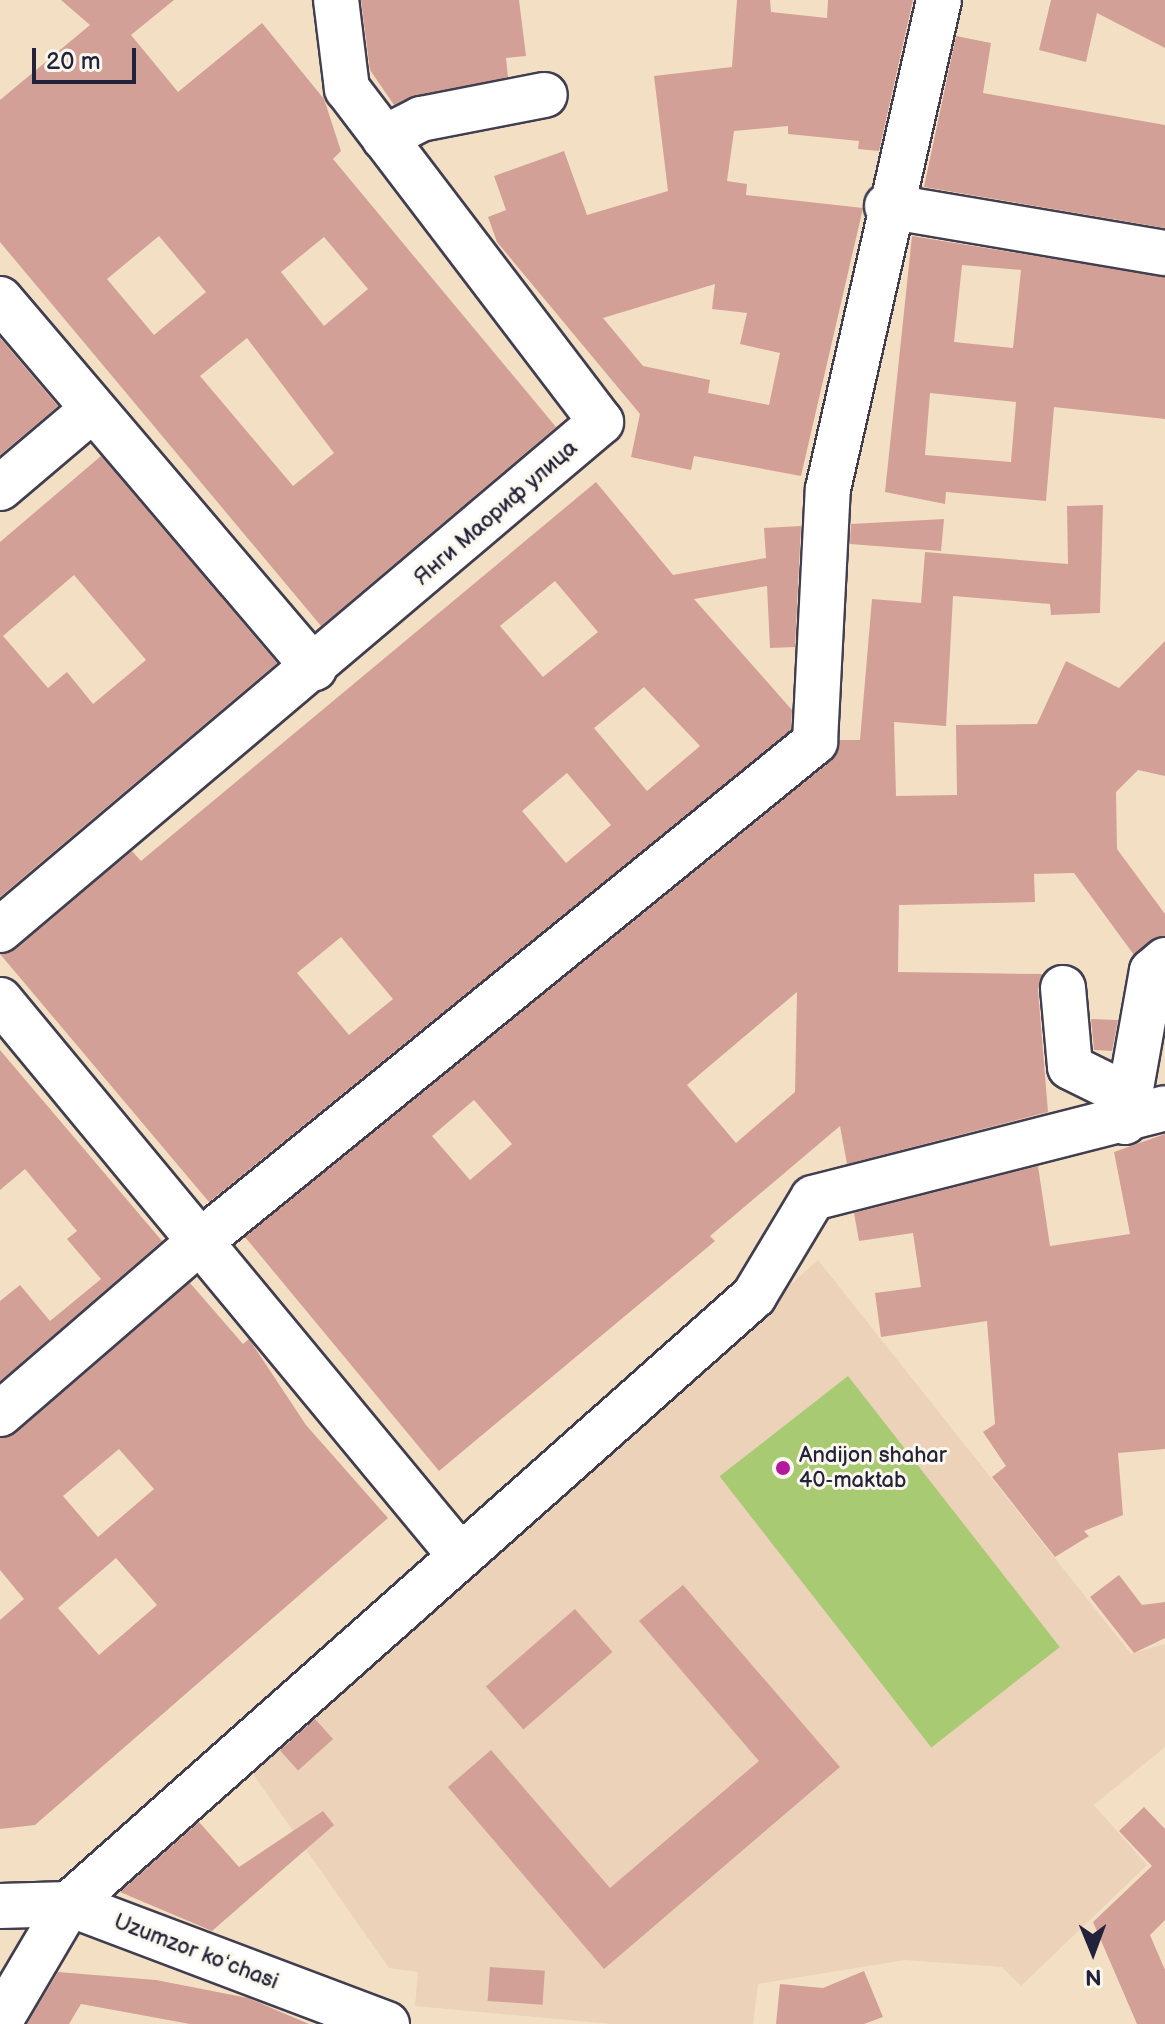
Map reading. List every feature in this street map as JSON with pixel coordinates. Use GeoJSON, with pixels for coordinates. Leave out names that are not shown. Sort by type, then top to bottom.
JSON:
{"type":"FeatureCollection","features":[{"type":"Feature","properties":{"kind":"street","name":"Янги Маориф улица"},"geometry":{"type":"LineString","coordinates":[[0,930],[314,668],[601,422],[347,89],[336,0]]}},
{"type":"Feature","properties":{"kind":"street"},"geometry":{"type":"LineString","coordinates":[[0,1414],[196,1245],[815,742],[828,489],[887,206],[939,0]]}},
{"type":"Feature","properties":{"kind":"street"},"geometry":{"type":"LineString","coordinates":[[384,138],[421,119],[545,95]]}},
{"type":"Feature","properties":{"kind":"street"},"geometry":{"type":"LineString","coordinates":[[887,206],[1165,253]]}},
{"type":"Feature","properties":{"kind":"street"},"geometry":{"type":"LineString","coordinates":[[0,299],[314,668]]}},
{"type":"Feature","properties":{"kind":"street"},"geometry":{"type":"LineString","coordinates":[[0,488],[92,410]]}},
{"type":"Feature","properties":{"kind":"street"},"geometry":{"type":"LineString","coordinates":[[1140,1108],[1152,971],[1165,960]]}},
{"type":"Feature","properties":{"kind":"street"},"geometry":{"type":"LineString","coordinates":[[1063,988],[1070,1067],[1140,1108]]}},
{"type":"Feature","properties":{"kind":"street"},"geometry":{"type":"LineString","coordinates":[[0,1000],[196,1245],[458,1553]]}},
{"type":"Feature","properties":{"kind":"street"},"geometry":{"type":"LineString","coordinates":[[0,2021],[69,1904],[458,1553],[754,1296],[813,1198],[1140,1108]]}},
{"type":"Feature","properties":{"kind":"street","name":"Uzumzor koʻchasi"},"geometry":{"type":"LineString","coordinates":[[0,1906],[69,1904],[387,2024]]}},
{"type":"Feature","properties":{"kind":"shaded area","name":"Andijon shahar 40-maktab"},"geometry":{"type":"Polygon","coordinates":[[[818,1260],[1131,1654],[1165,1644],[1165,1747],[1094,1805],[1147,1865],[1021,1986],[1002,1967],[905,1960],[758,1984],[753,2024],[613,2024],[415,2006],[418,1972],[389,1968],[248,1767],[818,1260]]]}},
{"type":"Feature","properties":{"kind":"green space"},"geometry":{"type":"Polygon","coordinates":[[[848,1376],[1060,1647],[931,1747],[720,1476],[848,1376]]]}},
{"type":"Feature","properties":{"kind":"building"},"geometry":{"type":"Polygon","coordinates":[[[61,0],[174,0],[131,35],[178,92],[262,23],[324,99],[341,151],[333,159],[556,427],[321,626],[0,242],[0,100],[90,25],[61,0]],[[159,236],[107,279],[154,335],[206,292],[159,236]],[[324,237],[281,272],[324,326],[368,289],[324,237]],[[247,338],[200,376],[293,486],[334,453],[247,338]]]}},
{"type":"Feature","properties":{"kind":"building"},"geometry":{"type":"Polygon","coordinates":[[[361,0],[519,0],[526,56],[506,58],[508,77],[394,105],[370,70],[361,0]]]}},
{"type":"Feature","properties":{"kind":"building"},"geometry":{"type":"Polygon","coordinates":[[[737,0],[770,0],[771,12],[827,18],[828,0],[913,0],[879,151],[858,149],[859,141],[788,134],[788,126],[734,131],[727,181],[747,184],[746,195],[863,208],[801,476],[694,456],[691,470],[631,457],[640,414],[497,242],[488,217],[506,210],[494,176],[564,151],[587,215],[668,191],[654,76],[732,67],[737,0]],[[715,284],[603,318],[643,366],[710,380],[708,393],[769,405],[780,353],[740,344],[747,313],[712,309],[715,284]]]}},
{"type":"Feature","properties":{"kind":"building"},"geometry":{"type":"Polygon","coordinates":[[[1051,0],[1165,0],[1165,48],[1097,13],[1086,62],[1039,50],[1051,0]]]}},
{"type":"Feature","properties":{"kind":"building"},"geometry":{"type":"Polygon","coordinates":[[[956,36],[991,43],[983,93],[1165,125],[1165,228],[924,187],[956,36]]]}},
{"type":"Feature","properties":{"kind":"building"},"geometry":{"type":"Polygon","coordinates":[[[912,236],[1165,277],[1165,419],[1054,407],[1046,501],[946,492],[945,504],[885,492],[912,236]],[[962,265],[954,342],[1013,348],[1021,270],[962,265]],[[930,393],[925,455],[1011,462],[1016,402],[930,393]]]}},
{"type":"Feature","properties":{"kind":"building"},"geometry":{"type":"Polygon","coordinates":[[[0,338],[58,406],[0,455],[0,338]]]}},
{"type":"Feature","properties":{"kind":"building"},"geometry":{"type":"Polygon","coordinates":[[[101,456],[277,663],[0,897],[0,542],[101,456]],[[74,575],[3,636],[48,688],[67,672],[93,704],[146,660],[74,575]]]}},
{"type":"Feature","properties":{"kind":"building"},"geometry":{"type":"Polygon","coordinates":[[[596,482],[673,575],[766,558],[764,528],[801,526],[795,647],[770,648],[767,586],[694,599],[792,710],[791,730],[209,1202],[0,954],[16,949],[132,851],[141,861],[596,482]],[[555,581],[500,626],[543,677],[598,632],[555,581]],[[644,687],[594,728],[647,791],[700,746],[644,687]],[[567,773],[522,811],[566,863],[611,825],[567,773]],[[341,937],[297,973],[349,1035],[393,999],[341,937]]]}},
{"type":"Feature","properties":{"kind":"building"},"geometry":{"type":"Polygon","coordinates":[[[1103,505],[1100,613],[1051,615],[1050,604],[953,596],[946,726],[894,722],[896,796],[957,795],[956,725],[1037,724],[1066,661],[1119,688],[1165,641],[1165,776],[1138,770],[1116,792],[1117,849],[1165,914],[1165,936],[1134,955],[1074,873],[1034,874],[1035,902],[899,905],[898,972],[1043,974],[1038,990],[1048,1112],[847,1164],[840,1126],[710,1236],[715,1241],[439,1471],[245,1237],[831,761],[840,740],[860,740],[872,599],[921,603],[925,552],[1068,564],[1067,506],[1103,505]],[[797,992],[687,1085],[736,1143],[795,1092],[797,992]],[[474,1100],[432,1136],[470,1180],[512,1144],[474,1100]]]}},
{"type":"Feature","properties":{"kind":"building"},"geometry":{"type":"Polygon","coordinates":[[[944,519],[941,551],[850,544],[851,524],[944,519]]]}},
{"type":"Feature","properties":{"kind":"building"},"geometry":{"type":"Polygon","coordinates":[[[1091,1019],[1118,1020],[1112,1051],[1094,1050],[1091,1019]]]}},
{"type":"Feature","properties":{"kind":"building"},"geometry":{"type":"Polygon","coordinates":[[[0,1050],[162,1241],[0,1381],[0,1301],[20,1285],[50,1321],[101,1279],[67,1239],[77,1231],[25,1169],[0,1190],[0,1050]]]}},
{"type":"Feature","properties":{"kind":"building"},"geometry":{"type":"Polygon","coordinates":[[[1165,1134],[1165,1449],[1118,1453],[1123,1515],[1084,1531],[1089,1536],[1055,1557],[992,1477],[1006,1466],[983,1432],[995,1424],[987,1321],[881,1337],[875,1293],[921,1287],[913,1233],[859,1241],[854,1213],[1038,1166],[1050,1246],[1130,1234],[1114,1152],[1165,1134]]]}},
{"type":"Feature","properties":{"kind":"building"},"geometry":{"type":"Polygon","coordinates":[[[190,1283],[243,1344],[249,1339],[306,1425],[388,1518],[35,1825],[0,1829],[0,1620],[24,1599],[0,1570],[0,1438],[16,1433],[190,1283]],[[119,1449],[63,1496],[98,1537],[154,1489],[119,1449]],[[116,1558],[58,1608],[99,1655],[157,1605],[116,1558]]]}},
{"type":"Feature","properties":{"kind":"building"},"geometry":{"type":"Polygon","coordinates":[[[1119,1575],[1142,1605],[1165,1602],[1165,1638],[1134,1653],[1090,1597],[1119,1575]]]}},
{"type":"Feature","properties":{"kind":"building"},"geometry":{"type":"Polygon","coordinates":[[[683,1585],[840,1767],[604,1969],[448,1787],[491,1750],[610,1888],[759,1761],[639,1621],[683,1585]]]}},
{"type":"Feature","properties":{"kind":"building"},"geometry":{"type":"Polygon","coordinates":[[[575,1609],[612,1652],[523,1729],[486,1686],[575,1609]]]}},
{"type":"Feature","properties":{"kind":"building"},"geometry":{"type":"Polygon","coordinates":[[[315,1719],[333,1739],[298,1771],[280,1750],[315,1719]]]}},
{"type":"Feature","properties":{"kind":"building"},"geometry":{"type":"Polygon","coordinates":[[[1144,1807],[1165,1829],[1165,1920],[1150,1935],[1165,1970],[1165,2024],[1137,2024],[1093,1922],[1152,1866],[1119,1831],[1144,1807]]]}},
{"type":"Feature","properties":{"kind":"building"},"geometry":{"type":"Polygon","coordinates":[[[323,1811],[334,1825],[212,1931],[120,1892],[199,1822],[239,1867],[323,1811]]]}},
{"type":"Feature","properties":{"kind":"building"},"geometry":{"type":"Polygon","coordinates":[[[490,1967],[545,1971],[542,2005],[488,2001],[490,1967]]]}},
{"type":"Feature","properties":{"kind":"building"},"geometry":{"type":"Polygon","coordinates":[[[864,1971],[883,2017],[864,2024],[776,2024],[780,1984],[823,1988],[864,1971]]]}},
{"type":"Feature","properties":{"kind":"building"},"geometry":{"type":"Polygon","coordinates":[[[58,1972],[156,1980],[248,1998],[309,2024],[190,2024],[81,2004],[69,2024],[27,2024],[58,1972]]]}},
{"type":"Feature","properties":{"kind":"place","name":"Andijon shahar 40-maktab"},"geometry":{"type":"Point","coordinates":[783,1468]}}]}
